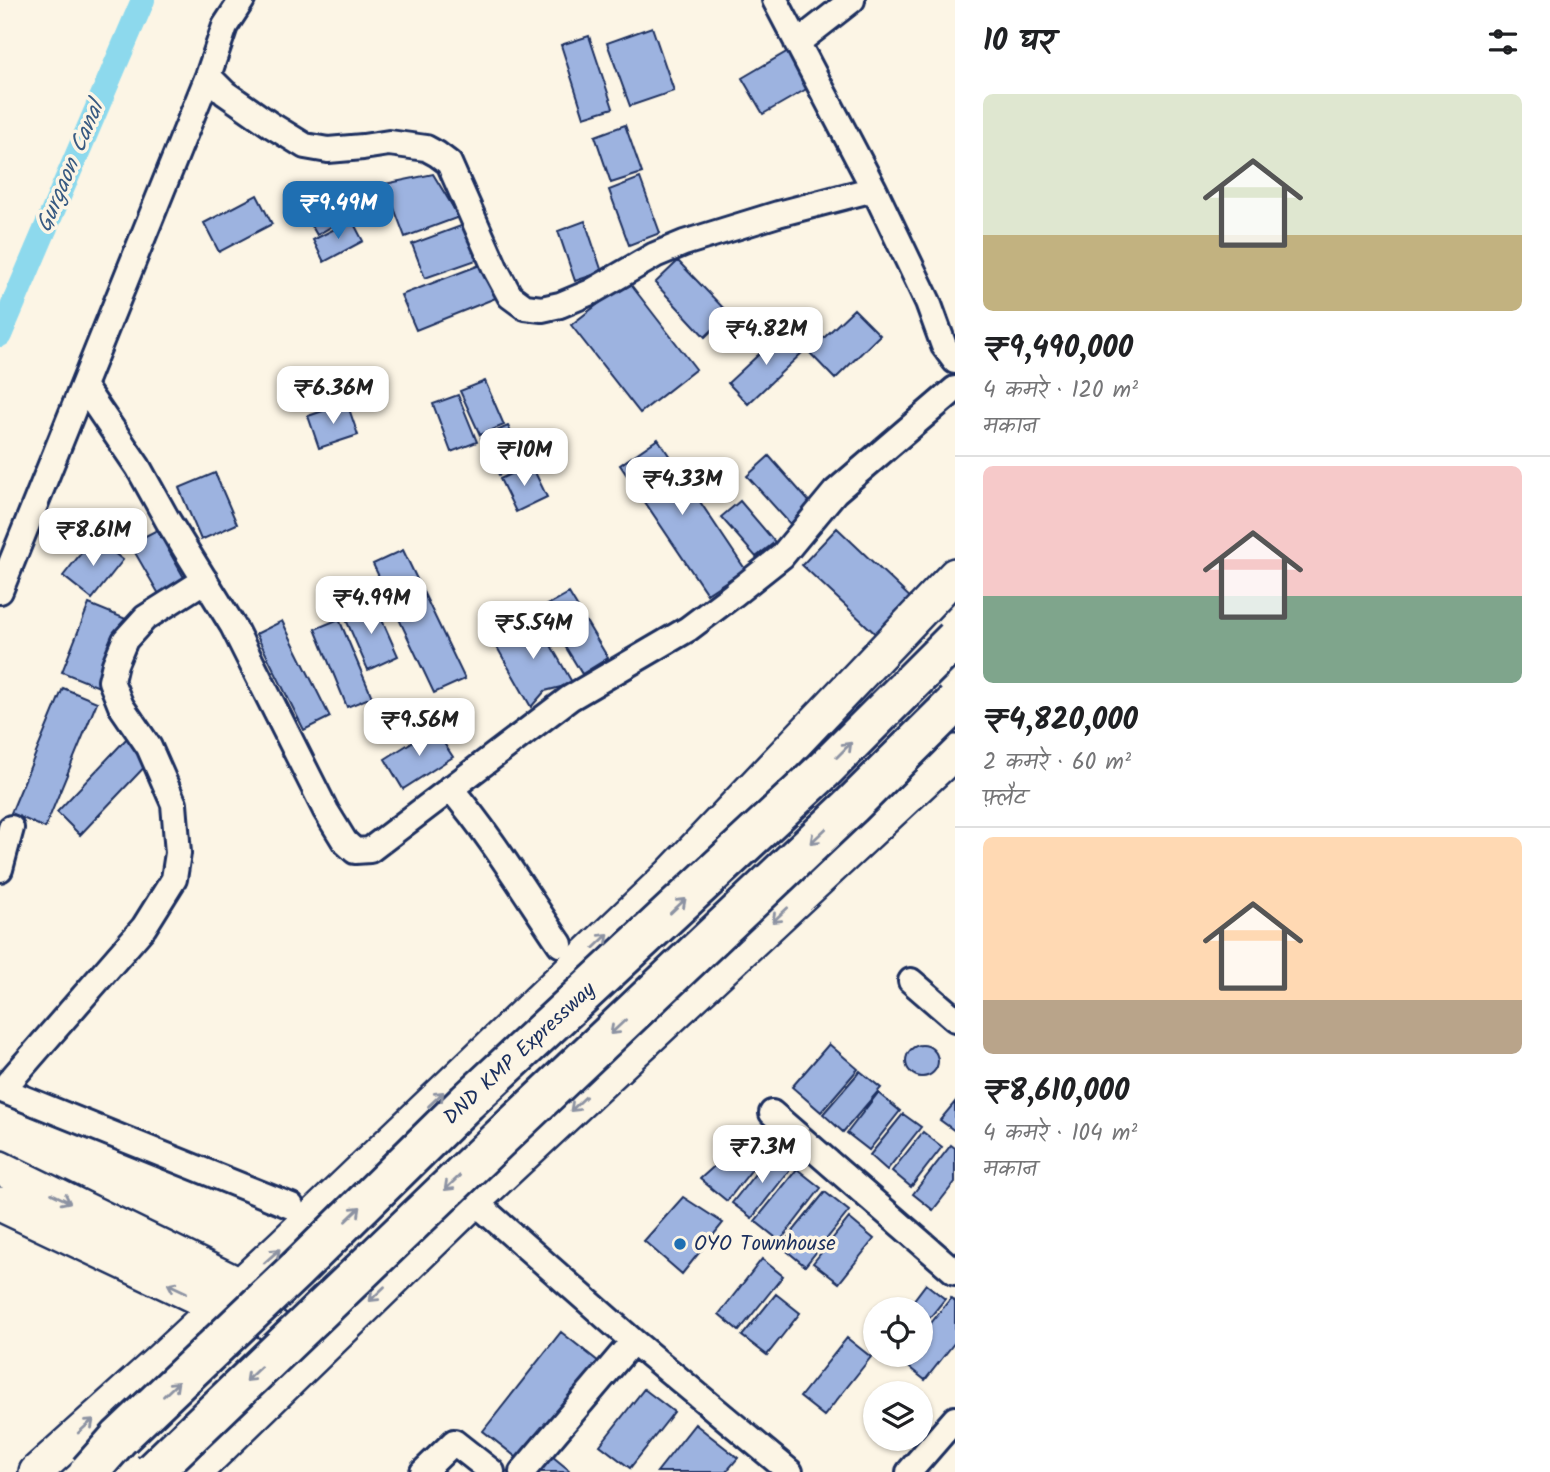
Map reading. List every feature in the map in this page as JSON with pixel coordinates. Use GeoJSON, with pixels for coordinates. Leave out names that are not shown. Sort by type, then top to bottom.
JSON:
{"type":"FeatureCollection","features":[{"type":"Feature","properties":{"kind":"highway","name":"DND KMP Expressway"},"geometry":{"type":"LineString","coordinates":[[89,1472],[119,1438],[467,1102],[823,771],[955,639]]}},
{"type":"Feature","properties":{"kind":"highway"},"geometry":{"type":"LineString","coordinates":[[152,1472],[955,703]]}},
{"type":"Feature","properties":{"kind":"street"},"geometry":{"type":"LineString","coordinates":[[0,591],[208,76],[225,26],[242,0]]}},
{"type":"Feature","properties":{"kind":"street"},"geometry":{"type":"LineString","coordinates":[[775,0],[874,189],[928,302],[944,346],[955,361]]}},
{"type":"Feature","properties":{"kind":"street"},"geometry":{"type":"LineString","coordinates":[[797,43],[852,0]]}},
{"type":"Feature","properties":{"kind":"street"},"geometry":{"type":"LineString","coordinates":[[208,76],[225,93],[305,146],[328,150],[389,143],[426,148],[437,154],[449,163],[510,296],[525,307],[542,309],[560,305],[591,292],[654,255],[684,243],[778,214],[874,189]]}},
{"type":"Feature","properties":{"kind":"street"},"geometry":{"type":"LineString","coordinates":[[83,386],[138,467],[168,522],[233,626],[327,811],[345,842],[355,851],[370,850],[570,698],[688,629],[733,595],[782,556],[835,492],[955,389]]}},
{"type":"Feature","properties":{"kind":"street"},"geometry":{"type":"LineString","coordinates":[[36,1472],[233,1299],[284,1245],[669,876],[955,575]]}},
{"type":"Feature","properties":{"kind":"street"},"geometry":{"type":"LineString","coordinates":[[205,580],[145,618],[125,640],[111,681],[121,706],[149,747],[174,804],[178,853],[174,878],[144,927],[1,1089],[291,1206]]}},
{"type":"Feature","properties":{"kind":"street"},"geometry":{"type":"LineString","coordinates":[[195,1472],[474,1201],[955,752]]}},
{"type":"Feature","properties":{"kind":"street"},"geometry":{"type":"LineString","coordinates":[[450,788],[469,810],[561,944]]}},
{"type":"Feature","properties":{"kind":"street"},"geometry":{"type":"LineString","coordinates":[[0,869],[11,828]]}},
{"type":"Feature","properties":{"kind":"street"},"geometry":{"type":"LineString","coordinates":[[911,981],[955,1020]]}},
{"type":"Feature","properties":{"kind":"street"},"geometry":{"type":"LineString","coordinates":[[772,1113],[955,1272]]}},
{"type":"Feature","properties":{"kind":"street"},"geometry":{"type":"LineString","coordinates":[[0,1168],[233,1299],[314,1355]]}},
{"type":"Feature","properties":{"kind":"street"},"geometry":{"type":"LineString","coordinates":[[474,1201],[633,1341],[790,1472]]}},
{"type":"Feature","properties":{"kind":"street"},"geometry":{"type":"LineString","coordinates":[[0,1204],[233,1299]]}},
{"type":"Feature","properties":{"kind":"street"},"geometry":{"type":"LineString","coordinates":[[522,1472],[633,1341]]}},
{"type":"Feature","properties":{"kind":"street"},"geometry":{"type":"LineString","coordinates":[[909,1472],[955,1419]]}},
{"type":"Feature","properties":{"kind":"street"},"geometry":{"type":"LineString","coordinates":[[423,1472],[454,1442],[492,1472]]}},
{"type":"Feature","properties":{"kind":"building"},"geometry":{"type":"Polygon","coordinates":[[[652,27],[674,91],[630,106],[607,43],[652,27]]]}},
{"type":"Feature","properties":{"kind":"building"},"geometry":{"type":"Polygon","coordinates":[[[589,36],[613,108],[584,117],[561,45],[589,36]]]}},
{"type":"Feature","properties":{"kind":"building"},"geometry":{"type":"Polygon","coordinates":[[[795,47],[817,83],[763,114],[742,78],[795,47]]]}},
{"type":"Feature","properties":{"kind":"building"},"geometry":{"type":"Polygon","coordinates":[[[625,125],[642,173],[611,183],[595,136],[625,125]]]}},
{"type":"Feature","properties":{"kind":"building"},"geometry":{"type":"Polygon","coordinates":[[[433,174],[459,217],[405,237],[385,184],[433,174]]]}},
{"type":"Feature","properties":{"kind":"building"},"geometry":{"type":"Polygon","coordinates":[[[640,178],[660,233],[629,245],[609,190],[640,178]]]}},
{"type":"Feature","properties":{"kind":"building"},"geometry":{"type":"Polygon","coordinates":[[[334,187],[351,215],[317,235],[301,207],[334,187]]]}},
{"type":"Feature","properties":{"kind":"building"},"geometry":{"type":"Polygon","coordinates":[[[257,195],[272,224],[219,252],[204,223],[257,195]]]}},
{"type":"Feature","properties":{"kind":"building"},"geometry":{"type":"Polygon","coordinates":[[[352,220],[363,241],[324,262],[313,240],[352,220]]]}},
{"type":"Feature","properties":{"kind":"building"},"geometry":{"type":"Polygon","coordinates":[[[585,221],[602,272],[575,281],[558,231],[585,221]]]}},
{"type":"Feature","properties":{"kind":"building"},"geometry":{"type":"Polygon","coordinates":[[[469,223],[482,258],[425,278],[412,244],[469,223]]]}},
{"type":"Feature","properties":{"kind":"building"},"geometry":{"type":"Polygon","coordinates":[[[678,261],[729,314],[705,337],[655,283],[678,261]]]}},
{"type":"Feature","properties":{"kind":"building"},"geometry":{"type":"Polygon","coordinates":[[[480,265],[503,295],[416,330],[401,295],[480,265]]]}},
{"type":"Feature","properties":{"kind":"building"},"geometry":{"type":"Polygon","coordinates":[[[628,281],[696,369],[640,413],[571,325],[628,281]]]}},
{"type":"Feature","properties":{"kind":"building"},"geometry":{"type":"Polygon","coordinates":[[[854,309],[880,335],[835,379],[809,352],[854,309]]]}},
{"type":"Feature","properties":{"kind":"building"},"geometry":{"type":"Polygon","coordinates":[[[785,330],[805,350],[748,404],[728,383],[785,330]]]}},
{"type":"Feature","properties":{"kind":"building"},"geometry":{"type":"Polygon","coordinates":[[[485,381],[504,425],[480,435],[460,391],[485,381]]]}},
{"type":"Feature","properties":{"kind":"building"},"geometry":{"type":"Polygon","coordinates":[[[458,395],[477,442],[451,452],[433,404],[458,395]]]}},
{"type":"Feature","properties":{"kind":"building"},"geometry":{"type":"Polygon","coordinates":[[[347,403],[358,435],[319,448],[308,416],[347,403]]]}},
{"type":"Feature","properties":{"kind":"building"},"geometry":{"type":"Polygon","coordinates":[[[508,426],[525,462],[499,475],[481,438],[508,426]]]}},
{"type":"Feature","properties":{"kind":"building"},"geometry":{"type":"Polygon","coordinates":[[[658,439],[745,569],[707,594],[620,465],[658,439]]]}},
{"type":"Feature","properties":{"kind":"building"},"geometry":{"type":"Polygon","coordinates":[[[769,456],[813,506],[792,526],[747,476],[769,456]]]}},
{"type":"Feature","properties":{"kind":"building"},"geometry":{"type":"Polygon","coordinates":[[[531,464],[547,497],[516,512],[500,479],[531,464]]]}},
{"type":"Feature","properties":{"kind":"building"},"geometry":{"type":"Polygon","coordinates":[[[215,473],[237,524],[201,540],[179,488],[215,473]]]}},
{"type":"Feature","properties":{"kind":"building"},"geometry":{"type":"Polygon","coordinates":[[[740,501],[775,542],[756,557],[721,517],[740,501]]]}},
{"type":"Feature","properties":{"kind":"building"},"geometry":{"type":"Polygon","coordinates":[[[837,528],[917,604],[882,640],[802,565],[837,528]]]}},
{"type":"Feature","properties":{"kind":"building"},"geometry":{"type":"Polygon","coordinates":[[[157,530],[186,581],[160,596],[130,544],[157,530]]]}},
{"type":"Feature","properties":{"kind":"building"},"geometry":{"type":"Polygon","coordinates":[[[94,537],[123,560],[92,599],[63,576],[94,537]]]}},
{"type":"Feature","properties":{"kind":"building"},"geometry":{"type":"Polygon","coordinates":[[[403,550],[465,679],[434,693],[373,564],[403,550]]]}},
{"type":"Feature","properties":{"kind":"building"},"geometry":{"type":"Polygon","coordinates":[[[569,593],[608,658],[582,674],[542,608],[569,593]]]}},
{"type":"Feature","properties":{"kind":"building"},"geometry":{"type":"Polygon","coordinates":[[[374,602],[398,656],[368,670],[344,615],[374,602]]]}},
{"type":"Feature","properties":{"kind":"building"},"geometry":{"type":"Polygon","coordinates":[[[89,604],[126,619],[99,687],[62,672],[89,604]]]}},
{"type":"Feature","properties":{"kind":"building"},"geometry":{"type":"Polygon","coordinates":[[[339,619],[372,697],[347,707],[315,629],[339,619]]]}},
{"type":"Feature","properties":{"kind":"building"},"geometry":{"type":"Polygon","coordinates":[[[536,619],[573,684],[545,691],[531,707],[494,642],[536,619]]]}},
{"type":"Feature","properties":{"kind":"building"},"geometry":{"type":"Polygon","coordinates":[[[282,621],[330,717],[304,730],[256,634],[282,621]]]}},
{"type":"Feature","properties":{"kind":"building"},"geometry":{"type":"Polygon","coordinates":[[[63,688],[97,702],[45,828],[11,813],[63,688]]]}},
{"type":"Feature","properties":{"kind":"building"},"geometry":{"type":"Polygon","coordinates":[[[434,728],[453,757],[403,789],[385,759],[434,728]]]}},
{"type":"Feature","properties":{"kind":"building"},"geometry":{"type":"Polygon","coordinates":[[[129,736],[152,759],[80,835],[57,812],[129,736]]]}},
{"type":"Feature","properties":{"kind":"building"},"geometry":{"type":"Polygon","coordinates":[[[829,1044],[858,1069],[821,1112],[792,1087],[829,1044]]]}},
{"type":"Feature","properties":{"kind":"building"},"geometry":{"type":"Polygon","coordinates":[[[922,1045],[934,1049],[938,1061],[934,1073],[922,1077],[910,1073],[906,1061],[910,1049],[922,1045]]]}},
{"type":"Feature","properties":{"kind":"building"},"geometry":{"type":"Polygon","coordinates":[[[860,1071],[881,1088],[843,1132],[823,1114],[860,1071]]]}},
{"type":"Feature","properties":{"kind":"building"},"geometry":{"type":"Polygon","coordinates":[[[878,1093],[900,1111],[869,1150],[847,1133],[878,1093]]]}},
{"type":"Feature","properties":{"kind":"building"},"geometry":{"type":"Polygon","coordinates":[[[955,1102],[955,1131],[940,1120],[955,1102]]]}},
{"type":"Feature","properties":{"kind":"building"},"geometry":{"type":"Polygon","coordinates":[[[903,1114],[921,1127],[887,1170],[870,1155],[903,1114]]]}},
{"type":"Feature","properties":{"kind":"building"},"geometry":{"type":"Polygon","coordinates":[[[923,1132],[942,1147],[911,1187],[892,1171],[923,1132]]]}},
{"type":"Feature","properties":{"kind":"building"},"geometry":{"type":"Polygon","coordinates":[[[751,1133],[772,1144],[727,1201],[700,1179],[751,1133]]]}},
{"type":"Feature","properties":{"kind":"building"},"geometry":{"type":"Polygon","coordinates":[[[951,1145],[955,1148],[955,1182],[933,1210],[913,1194],[951,1145]]]}},
{"type":"Feature","properties":{"kind":"building"},"geometry":{"type":"Polygon","coordinates":[[[773,1151],[792,1167],[752,1218],[732,1203],[773,1151]]]}},
{"type":"Feature","properties":{"kind":"building"},"geometry":{"type":"Polygon","coordinates":[[[797,1169],[821,1188],[780,1241],[755,1221],[797,1169]]]}},
{"type":"Feature","properties":{"kind":"building"},"geometry":{"type":"Polygon","coordinates":[[[825,1192],[849,1211],[805,1266],[781,1246],[825,1192]]]}},
{"type":"Feature","properties":{"kind":"building"},"geometry":{"type":"Polygon","coordinates":[[[683,1197],[723,1223],[682,1274],[644,1241],[683,1197]]]}},
{"type":"Feature","properties":{"kind":"building"},"geometry":{"type":"Polygon","coordinates":[[[849,1218],[874,1239],[839,1283],[813,1263],[849,1218]]]}},
{"type":"Feature","properties":{"kind":"building"},"geometry":{"type":"Polygon","coordinates":[[[762,1259],[783,1276],[739,1331],[719,1314],[762,1259]]]}},
{"type":"Feature","properties":{"kind":"building"},"geometry":{"type":"Polygon","coordinates":[[[926,1284],[945,1299],[933,1314],[933,1297],[916,1297],[926,1284]]]}},
{"type":"Feature","properties":{"kind":"building"},"geometry":{"type":"Polygon","coordinates":[[[776,1294],[800,1313],[767,1355],[742,1336],[776,1294]]]}},
{"type":"Feature","properties":{"kind":"building"},"geometry":{"type":"Polygon","coordinates":[[[951,1298],[955,1301],[955,1342],[925,1380],[909,1367],[933,1367],[933,1321],[951,1298]]]}},
{"type":"Feature","properties":{"kind":"building"},"geometry":{"type":"Polygon","coordinates":[[[561,1332],[599,1362],[521,1461],[483,1431],[561,1332]]]}},
{"type":"Feature","properties":{"kind":"building"},"geometry":{"type":"Polygon","coordinates":[[[847,1338],[863,1351],[863,1367],[824,1416],[800,1397],[847,1338]]]}},
{"type":"Feature","properties":{"kind":"building"},"geometry":{"type":"Polygon","coordinates":[[[644,1389],[674,1412],[630,1468],[600,1445],[644,1389]]]}},
{"type":"Feature","properties":{"kind":"building"},"geometry":{"type":"Polygon","coordinates":[[[695,1424],[738,1458],[726,1472],[657,1472],[695,1424]]]}},
{"type":"Feature","properties":{"kind":"building"},"geometry":{"type":"Polygon","coordinates":[[[547,1452],[569,1470],[568,1472],[531,1472],[547,1452]]]}},
{"type":"Feature","properties":{"kind":"waterway","name":"Gurgaon Canal"},"geometry":{"type":"LineString","coordinates":[[0,335],[143,0]]}},
{"type":"Feature","properties":{"kind":"place","name":"OYO Townhouse"},"geometry":{"type":"Point","coordinates":[680,1244]}}]}
